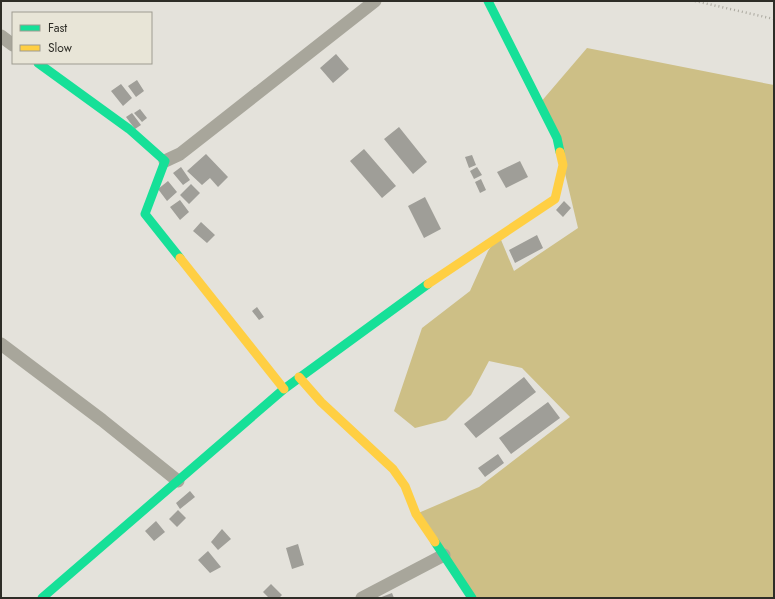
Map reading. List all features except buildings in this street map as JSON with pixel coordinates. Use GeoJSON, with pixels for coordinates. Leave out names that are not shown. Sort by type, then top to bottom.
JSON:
{"type":"FeatureCollection","features":[{"type":"Feature","properties":{"kind":"street"},"geometry":{"type":"LineString","coordinates":[[284,389],[144,214],[165,161],[180,154],[375,1]]}},
{"type":"Feature","properties":{"kind":"street"},"geometry":{"type":"LineString","coordinates":[[42,598],[299,377],[452,266],[555,199],[563,165],[557,138],[488,1]]}},
{"type":"Feature","properties":{"kind":"street"},"geometry":{"type":"LineString","coordinates":[[1,36],[12,44]]}},
{"type":"Feature","properties":{"kind":"street"},"geometry":{"type":"LineString","coordinates":[[39,64],[128,129],[165,161]]}},
{"type":"Feature","properties":{"kind":"street"},"geometry":{"type":"LineString","coordinates":[[1,344],[102,420],[178,481]]}},
{"type":"Feature","properties":{"kind":"street"},"geometry":{"type":"LineString","coordinates":[[299,377],[321,402],[393,468],[405,486],[416,514],[472,598]]}},
{"type":"Feature","properties":{"kind":"street"},"geometry":{"type":"LineString","coordinates":[[362,598],[444,555]]}},
{"type":"Feature","properties":{"kind":"path"},"geometry":{"type":"LineString","coordinates":[[695,1],[774,19]]}},
{"type":"Feature","properties":{"kind":"shaded area"},"geometry":{"type":"Polygon","coordinates":[[[587,48],[774,85],[774,598],[472,598],[416,514],[479,487],[570,417],[522,368],[489,361],[471,395],[446,420],[415,428],[394,411],[422,328],[470,291],[488,251],[499,235],[514,271],[578,228],[563,165],[540,103],[587,48]]]}},
{"type":"Feature","properties":{"kind":"traffic: fast"},"geometry":{"type":"LineString","coordinates":[[488,1],[557,138],[560,152]]}},
{"type":"Feature","properties":{"kind":"traffic: fast"},"geometry":{"type":"LineString","coordinates":[[39,64],[129,129],[165,161],[145,214],[180,258]]}},
{"type":"Feature","properties":{"kind":"traffic: fast"},"geometry":{"type":"LineString","coordinates":[[42,598],[284,389],[428,284]]}},
{"type":"Feature","properties":{"kind":"traffic: fast"},"geometry":{"type":"LineString","coordinates":[[435,542],[472,598]]}},
{"type":"Feature","properties":{"kind":"traffic: slow"},"geometry":{"type":"LineString","coordinates":[[428,284],[555,199],[563,165],[560,152]]}},
{"type":"Feature","properties":{"kind":"traffic: slow"},"geometry":{"type":"LineString","coordinates":[[180,258],[284,389]]}},
{"type":"Feature","properties":{"kind":"traffic: slow"},"geometry":{"type":"LineString","coordinates":[[299,377],[321,402],[393,469],[405,486],[416,514],[435,542]]}}]}
